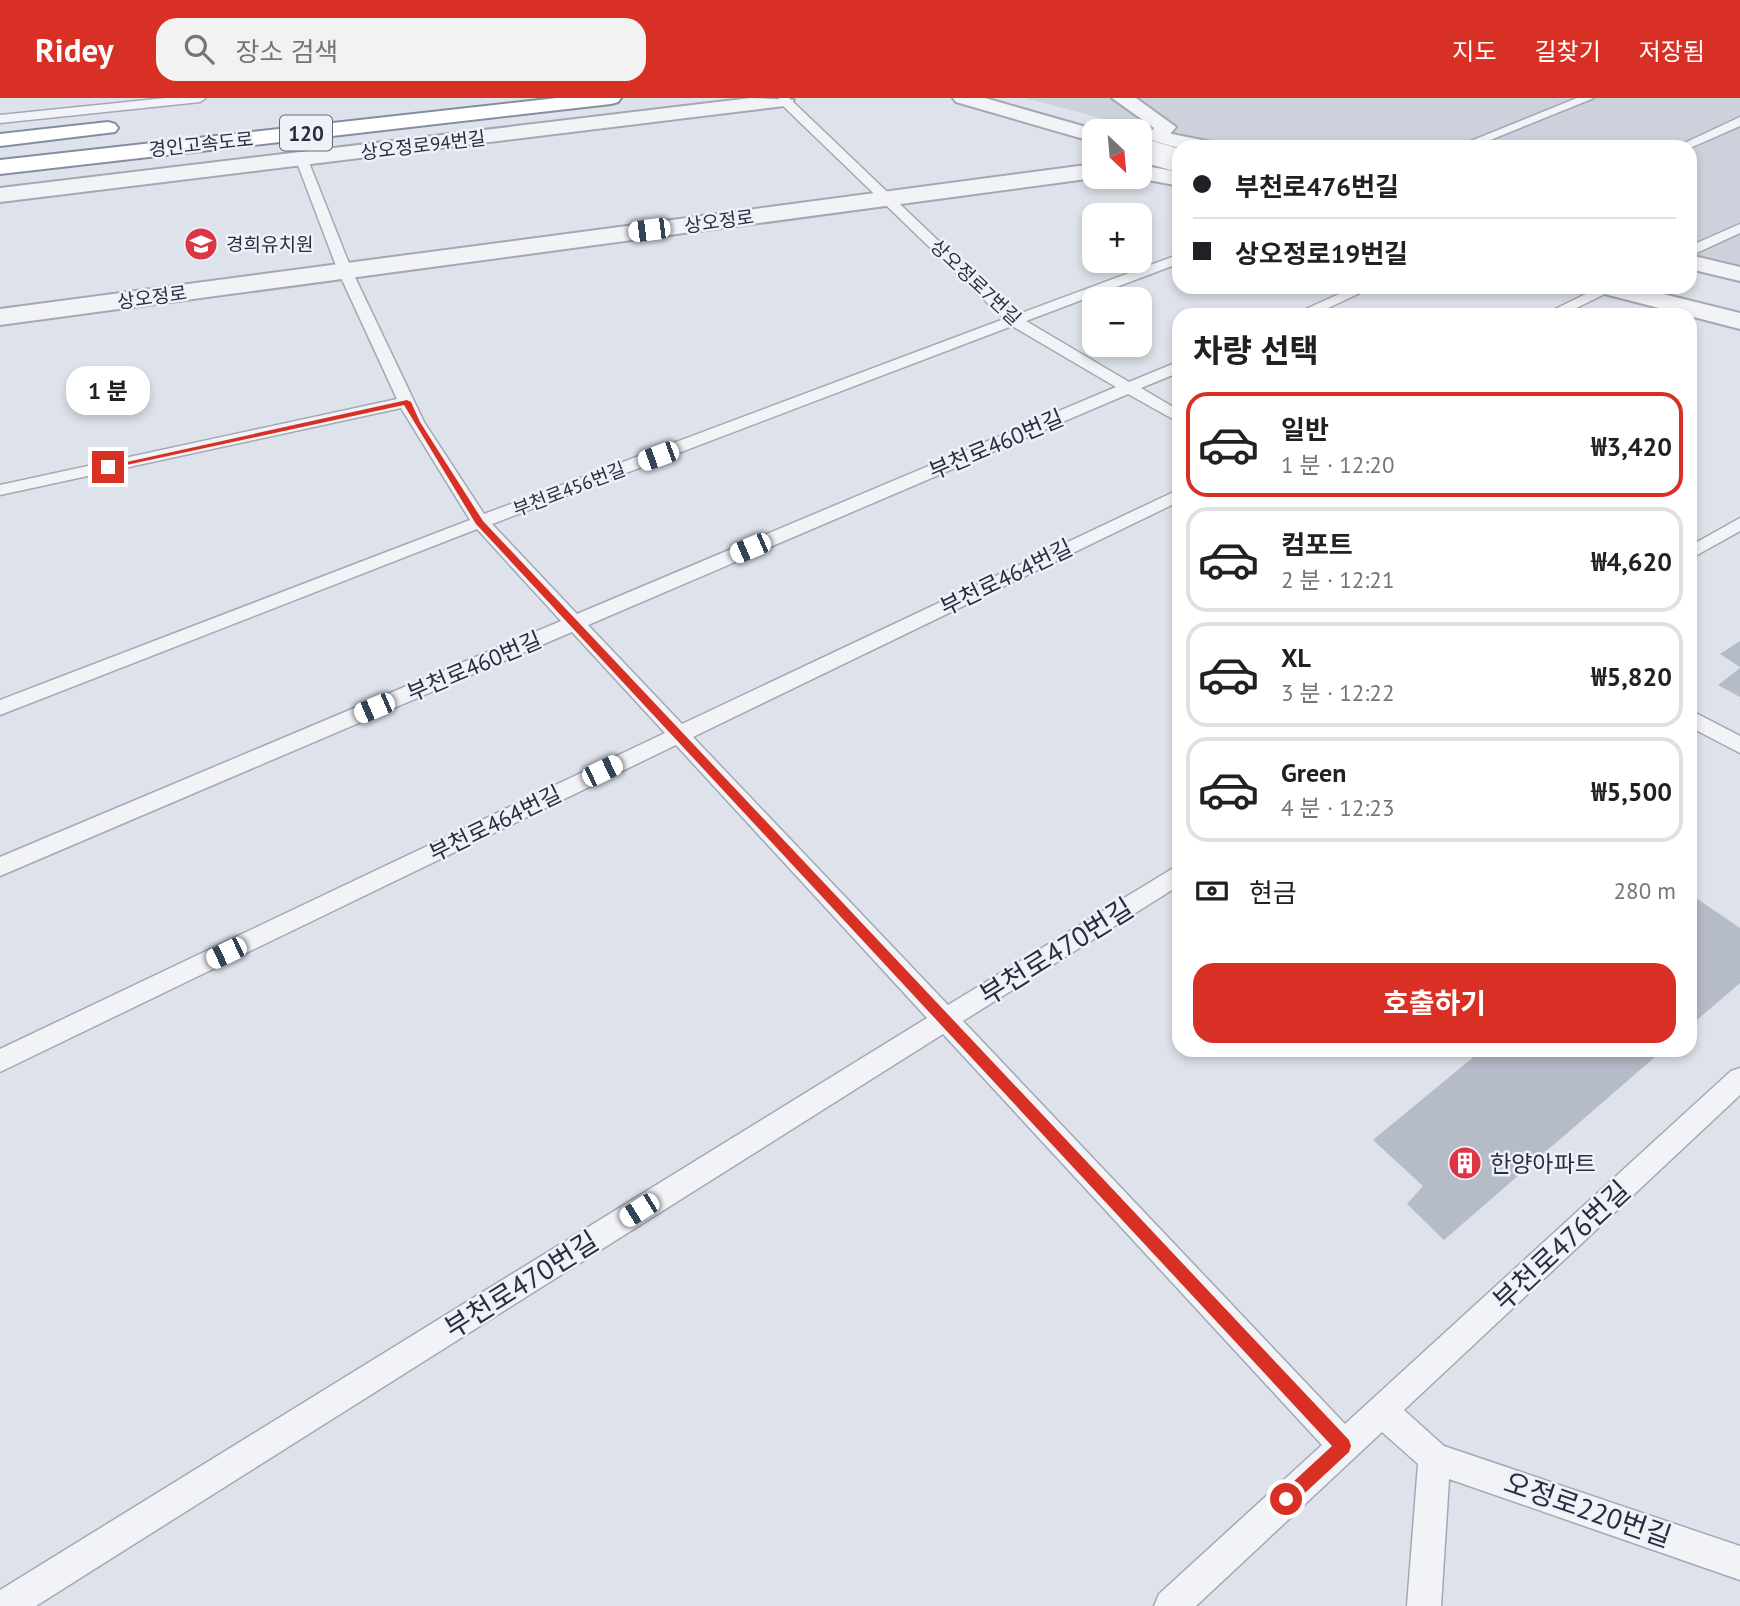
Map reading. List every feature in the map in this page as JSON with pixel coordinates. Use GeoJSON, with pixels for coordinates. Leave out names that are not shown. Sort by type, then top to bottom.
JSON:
{"type":"FeatureCollection","features":[{"type":"Feature","properties":{"kind":"highway","name":"경인고속도로"},"geometry":{"type":"LineString","coordinates":[[0,167],[611,98]]}},
{"type":"Feature","properties":{"kind":"highway","name":"경인고속도로"},"geometry":{"type":"LineString","coordinates":[[0,140],[202,108]]}},
{"type":"Feature","properties":{"kind":"street"},"geometry":{"type":"LineString","coordinates":[[963,98],[1082,133]]}},
{"type":"Feature","properties":{"kind":"street"},"geometry":{"type":"LineString","coordinates":[[1122,98],[1162,132],[1187,140]]}},
{"type":"Feature","properties":{"kind":"street","name":"상오정로94번길"},"geometry":{"type":"LineString","coordinates":[[0,195],[794,99]]}},
{"type":"Feature","properties":{"kind":"street"},"geometry":{"type":"LineString","coordinates":[[1152,140],[1162,132]]}},
{"type":"Feature","properties":{"kind":"street"},"geometry":{"type":"LineString","coordinates":[[1152,154],[1172,159]]}},
{"type":"Feature","properties":{"kind":"street","name":"상오정로"},"geometry":{"type":"LineString","coordinates":[[0,317],[1082,173]]}},
{"type":"Feature","properties":{"kind":"street"},"geometry":{"type":"LineString","coordinates":[[1152,174],[1172,178]]}},
{"type":"Feature","properties":{"kind":"street"},"geometry":{"type":"LineString","coordinates":[[1697,264],[1740,274]]}},
{"type":"Feature","properties":{"kind":"street"},"geometry":{"type":"LineString","coordinates":[[1697,287],[1740,297]]}},
{"type":"Feature","properties":{"kind":"street"},"geometry":{"type":"LineString","coordinates":[[1632,294],[1688,308]]}},
{"type":"Feature","properties":{"kind":"street"},"geometry":{"type":"LineString","coordinates":[[1697,310],[1740,321]]}},
{"type":"Feature","properties":{"kind":"lane"},"geometry":{"type":"LineString","coordinates":[[1480,140],[1588,98]]}},
{"type":"Feature","properties":{"kind":"lane"},"geometry":{"type":"LineString","coordinates":[[794,99],[870,185],[888,198]]}},
{"type":"Feature","properties":{"kind":"lane"},"geometry":{"type":"LineString","coordinates":[[0,119],[202,108]]}},
{"type":"Feature","properties":{"kind":"lane"},"geometry":{"type":"LineString","coordinates":[[1697,140],[1740,121]]}},
{"type":"Feature","properties":{"kind":"lane"},"geometry":{"type":"LineString","coordinates":[[302,160],[345,271],[416,422],[480,523],[1343,1446]]}},
{"type":"Feature","properties":{"kind":"lane","name":"상오정로7번길"},"geometry":{"type":"LineString","coordinates":[[888,198],[1014,321],[1172,413]]}},
{"type":"Feature","properties":{"kind":"lane"},"geometry":{"type":"LineString","coordinates":[[1697,250],[1740,228]]}},
{"type":"Feature","properties":{"kind":"lane","name":"부천로456번길"},"geometry":{"type":"LineString","coordinates":[[0,708],[1172,261]]}},
{"type":"Feature","properties":{"kind":"lane"},"geometry":{"type":"LineString","coordinates":[[1316,308],[1350,294]]}},
{"type":"Feature","properties":{"kind":"lane"},"geometry":{"type":"LineString","coordinates":[[1565,308],[1595,294]]}},
{"type":"Feature","properties":{"kind":"lane","name":"부천로460번길"},"geometry":{"type":"LineString","coordinates":[[0,867],[1172,369]]}},
{"type":"Feature","properties":{"kind":"lane"},"geometry":{"type":"LineString","coordinates":[[0,490],[407,402]]}},
{"type":"Feature","properties":{"kind":"lane","name":"부천로464번길"},"geometry":{"type":"LineString","coordinates":[[0,1061],[1172,498]]}},
{"type":"Feature","properties":{"kind":"lane"},"geometry":{"type":"LineString","coordinates":[[1697,550],[1740,523]]}},
{"type":"Feature","properties":{"kind":"lane"},"geometry":{"type":"LineString","coordinates":[[1697,721],[1740,746]]}},
{"type":"Feature","properties":{"kind":"lane","name":"부천로470번길"},"geometry":{"type":"LineString","coordinates":[[5,1606],[1172,878]]}},
{"type":"Feature","properties":{"kind":"lane","name":"부천로476번길"},"geometry":{"type":"LineString","coordinates":[[1171,1606],[1740,1079]]}},
{"type":"Feature","properties":{"kind":"lane"},"geometry":{"type":"LineString","coordinates":[[1382,1411],[1434,1458],[1424,1606]]}},
{"type":"Feature","properties":{"kind":"lane","name":"오정로220번길"},"geometry":{"type":"LineString","coordinates":[[1434,1458],[1740,1563]]}},
{"type":"Feature","properties":{"kind":"shaded area"},"geometry":{"type":"Polygon","coordinates":[[[1025,98],[1740,98],[1740,274],[1697,263],[1697,140],[1184,140],[1152,132],[1152,119],[1104,119],[1025,98]]]}},
{"type":"Feature","properties":{"kind":"building"},"geometry":{"type":"Polygon","coordinates":[[[1740,641],[1740,667],[1720,654],[1740,641]]]}},
{"type":"Feature","properties":{"kind":"building"},"geometry":{"type":"Polygon","coordinates":[[[1740,668],[1740,697],[1718,685],[1740,668]]]}},
{"type":"Feature","properties":{"kind":"building"},"geometry":{"type":"Polygon","coordinates":[[[1697,899],[1740,928],[1740,983],[1697,1020],[1697,899]]]}},
{"type":"Feature","properties":{"kind":"building","name":"한양아파트"},"geometry":{"type":"Polygon","coordinates":[[[1474,1057],[1655,1057],[1444,1240],[1407,1204],[1423,1186],[1373,1140],[1474,1057]]]}},
{"type":"Feature","properties":{"kind":"place","name":"경희유치원"},"geometry":{"type":"Point","coordinates":[201,244]}},
{"type":"Feature","properties":{"kind":"place","name":"한양아파트"},"geometry":{"type":"Point","coordinates":[1465,1163]}},
{"type":"Feature","properties":{"kind":"route"},"geometry":{"type":"LineString","coordinates":[[108,467],[407,402],[416,422],[480,523],[1343,1446],[1286,1499]]}}]}
